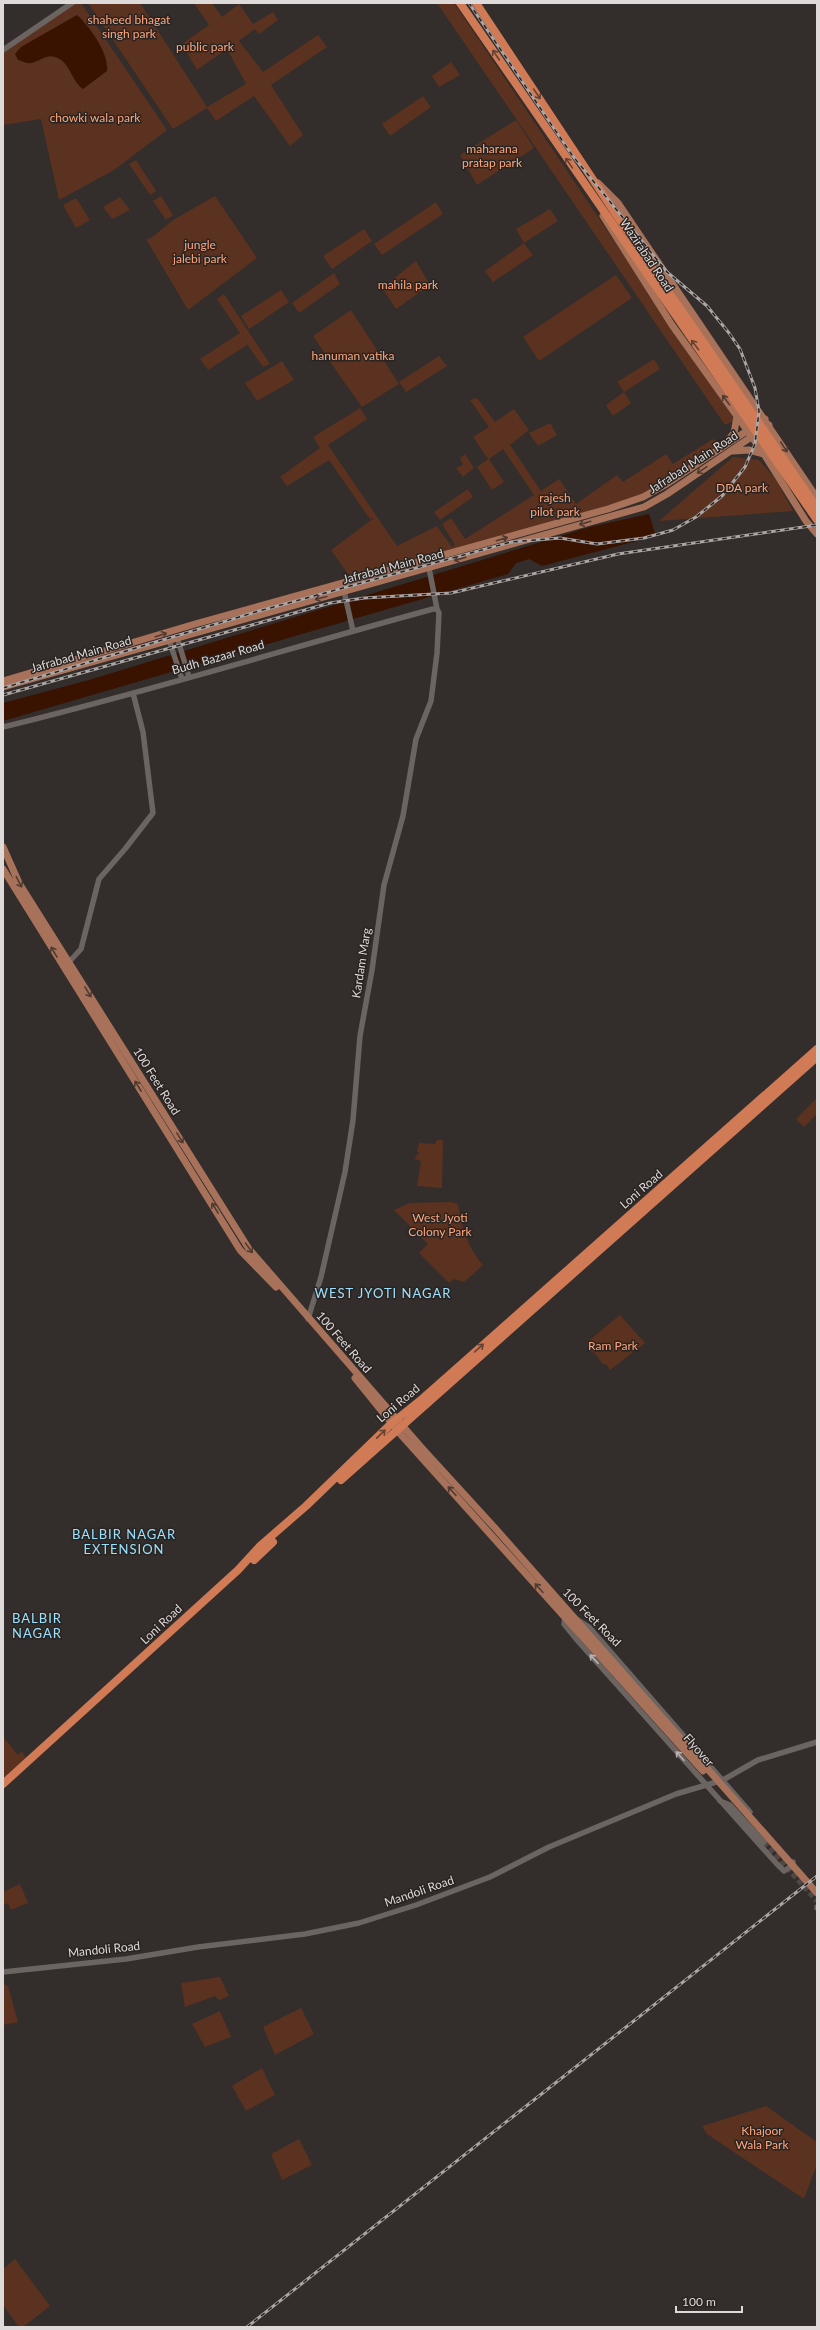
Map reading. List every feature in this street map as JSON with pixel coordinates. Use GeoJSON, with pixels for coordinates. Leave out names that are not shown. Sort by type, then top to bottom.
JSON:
{"type":"FeatureCollection","features":[{"type":"Feature","properties":{"kind":"highway","name":"Wazirabad Road"},"geometry":{"type":"LineString","coordinates":[[460,3],[678,322],[725,385],[817,520]]}},
{"type":"Feature","properties":{"kind":"highway","name":"Wazirabad Road"},"geometry":{"type":"LineString","coordinates":[[476,3],[615,213],[817,508]]}},
{"type":"Feature","properties":{"kind":"highway","name":"Loni Road"},"geometry":{"type":"LineString","coordinates":[[3,1790],[251,1560],[395,1421],[817,1049]]}},
{"type":"Feature","properties":{"kind":"highway","name":"Loni Road"},"geometry":{"type":"LineString","coordinates":[[3,1784],[251,1560],[401,1428],[440,1390],[495,1345],[817,1057]]}},
{"type":"Feature","properties":{"kind":"main road"},"geometry":{"type":"LineString","coordinates":[[591,176],[618,203],[817,498]]}},
{"type":"Feature","properties":{"kind":"main road"},"geometry":{"type":"LineString","coordinates":[[584,184],[672,325],[764,454],[806,521],[817,534]]}},
{"type":"Feature","properties":{"kind":"main road"},"geometry":{"type":"LineString","coordinates":[[700,365],[708,355],[714,352],[720,353]]}},
{"type":"Feature","properties":{"kind":"main road"},"geometry":{"type":"LineString","coordinates":[[722,447],[734,433],[737,416]]}},
{"type":"Feature","properties":{"kind":"main road","name":"Jafrabad Main Road"},"geometry":{"type":"LineString","coordinates":[[3,687],[644,507],[668,494],[726,455],[767,422]]}},
{"type":"Feature","properties":{"kind":"main road","name":"Jafrabad Main Road"},"geometry":{"type":"LineString","coordinates":[[3,681],[195,624],[608,509],[643,496],[665,485],[722,447],[750,435]]}},
{"type":"Feature","properties":{"kind":"main road"},"geometry":{"type":"LineString","coordinates":[[726,455],[741,450],[764,454]]}},
{"type":"Feature","properties":{"kind":"main road","name":"100 Feet Road"},"geometry":{"type":"LineString","coordinates":[[3,847],[19,883],[69,962],[150,1098]]}},
{"type":"Feature","properties":{"kind":"main road","name":"100 Feet Road"},"geometry":{"type":"LineString","coordinates":[[3,869],[249,1249],[401,1428],[484,1521],[573,1617]]}},
{"type":"Feature","properties":{"kind":"main road","name":"100 Feet Road"},"geometry":{"type":"LineString","coordinates":[[484,1521],[565,1616]]}},
{"type":"Feature","properties":{"kind":"main road","name":"Flyover"},"geometry":{"type":"LineString","coordinates":[[565,1616],[817,1899]]}},
{"type":"Feature","properties":{"kind":"main road","name":"Flyover"},"geometry":{"type":"LineString","coordinates":[[573,1617],[817,1893]]}},
{"type":"Feature","properties":{"kind":"street"},"geometry":{"type":"LineString","coordinates":[[3,48],[67,3]]}},
{"type":"Feature","properties":{"kind":"street"},"geometry":{"type":"LineString","coordinates":[[3,48],[72,3]]}},
{"type":"Feature","properties":{"kind":"street","name":"Kardam Marg"},"geometry":{"type":"LineString","coordinates":[[308,1319],[321,1277],[345,1172],[353,1120],[360,1036],[372,970],[384,886],[403,816],[416,739],[431,701],[440,614],[437,610],[429,568]]}},
{"type":"Feature","properties":{"kind":"street"},"geometry":{"type":"LineString","coordinates":[[344,591],[353,631]]}},
{"type":"Feature","properties":{"kind":"street","name":"Budh Bazaar Road"},"geometry":{"type":"LineString","coordinates":[[3,727],[134,693],[353,631],[437,610]]}},
{"type":"Feature","properties":{"kind":"street"},"geometry":{"type":"LineString","coordinates":[[177,637],[189,677]]}},
{"type":"Feature","properties":{"kind":"street"},"geometry":{"type":"LineString","coordinates":[[169,640],[182,679]]}},
{"type":"Feature","properties":{"kind":"street"},"geometry":{"type":"LineString","coordinates":[[69,962],[81,949],[98,879],[126,849],[153,812],[143,732],[134,693]]}},
{"type":"Feature","properties":{"kind":"street","name":"100 Feet Road"},"geometry":{"type":"LineString","coordinates":[[565,1616],[564,1624],[577,1640],[720,1801]]}},
{"type":"Feature","properties":{"kind":"street","name":"100 Feet Road"},"geometry":{"type":"LineString","coordinates":[[573,1617],[589,1627],[731,1790]]}},
{"type":"Feature","properties":{"kind":"street","name":"Mandoli Road"},"geometry":{"type":"LineString","coordinates":[[3,1972],[126,1959],[198,1947],[305,1934],[348,1926],[416,1905],[465,1887],[490,1877],[549,1847],[676,1794],[723,1780],[758,1760],[817,1742]]}},
{"type":"Feature","properties":{"kind":"street"},"geometry":{"type":"LineString","coordinates":[[720,1801],[784,1871],[793,1865],[793,1862],[731,1790]]}},
{"type":"Feature","properties":{"kind":"street"},"geometry":{"type":"LineString","coordinates":[[720,1801],[730,1805],[766,1841],[731,1798],[731,1790]]}},
{"type":"Feature","properties":{"kind":"green space","name":"chowki wala park"},"geometry":{"type":"Polygon","coordinates":[[[75,3],[81,3],[167,130],[114,170],[59,200],[41,119],[3,125],[3,50],[75,3]]]}},
{"type":"Feature","properties":{"kind":"green space"},"geometry":{"type":"Polygon","coordinates":[[[88,3],[140,3],[207,107],[246,84],[227,49],[197,70],[182,44],[209,25],[194,3],[212,3],[222,17],[239,4],[253,24],[273,12],[278,20],[259,34],[255,29],[239,41],[263,72],[318,35],[327,47],[271,85],[303,135],[290,146],[254,96],[216,121],[207,108],[173,129],[88,3]]]}},
{"type":"Feature","properties":{"kind":"green space"},"geometry":{"type":"Polygon","coordinates":[[[437,3],[454,3],[735,420],[725,425],[437,3]]]}},
{"type":"Feature","properties":{"kind":"green space"},"geometry":{"type":"Polygon","coordinates":[[[451,62],[460,75],[439,87],[432,76],[451,62]]]}},
{"type":"Feature","properties":{"kind":"green space"},"geometry":{"type":"Polygon","coordinates":[[[423,96],[431,107],[390,136],[382,124],[423,96]]]}},
{"type":"Feature","properties":{"kind":"green space","name":"maharana pratap park"},"geometry":{"type":"Polygon","coordinates":[[[516,120],[534,148],[477,185],[460,155],[516,120]]]}},
{"type":"Feature","properties":{"kind":"green space"},"geometry":{"type":"Polygon","coordinates":[[[136,160],[156,191],[150,195],[129,164],[136,160]]]}},
{"type":"Feature","properties":{"kind":"green space"},"geometry":{"type":"Polygon","coordinates":[[[161,196],[173,215],[166,220],[153,201],[161,196]]]}},
{"type":"Feature","properties":{"kind":"green space","name":"jungle jalebi park"},"geometry":{"type":"Polygon","coordinates":[[[215,196],[257,258],[188,310],[146,239],[151,238],[173,220],[215,196]]]}},
{"type":"Feature","properties":{"kind":"green space"},"geometry":{"type":"Polygon","coordinates":[[[120,197],[130,210],[112,219],[103,207],[120,197]]]}},
{"type":"Feature","properties":{"kind":"green space"},"geometry":{"type":"Polygon","coordinates":[[[76,198],[90,220],[76,228],[63,205],[76,198]]]}},
{"type":"Feature","properties":{"kind":"green space"},"geometry":{"type":"Polygon","coordinates":[[[436,202],[443,214],[382,255],[374,244],[436,202]]]}},
{"type":"Feature","properties":{"kind":"green space"},"geometry":{"type":"Polygon","coordinates":[[[550,209],[558,221],[524,243],[516,229],[550,209]]]}},
{"type":"Feature","properties":{"kind":"green space"},"geometry":{"type":"Polygon","coordinates":[[[364,229],[372,241],[332,269],[323,256],[364,229]]]}},
{"type":"Feature","properties":{"kind":"green space"},"geometry":{"type":"Polygon","coordinates":[[[524,243],[533,255],[493,282],[485,271],[524,243]]]}},
{"type":"Feature","properties":{"kind":"green space","name":"mahila park"},"geometry":{"type":"Polygon","coordinates":[[[416,261],[430,285],[396,309],[382,288],[416,261]]]}},
{"type":"Feature","properties":{"kind":"green space"},"geometry":{"type":"Polygon","coordinates":[[[334,273],[340,284],[299,313],[292,303],[334,273]]]}},
{"type":"Feature","properties":{"kind":"green space"},"geometry":{"type":"Polygon","coordinates":[[[616,275],[632,298],[539,361],[523,337],[616,275]]]}},
{"type":"Feature","properties":{"kind":"green space"},"geometry":{"type":"Polygon","coordinates":[[[281,290],[289,302],[249,329],[241,316],[281,290]]]}},
{"type":"Feature","properties":{"kind":"green space"},"geometry":{"type":"Polygon","coordinates":[[[224,294],[270,364],[263,367],[244,340],[247,345],[208,370],[200,359],[240,333],[217,299],[224,294]]]}},
{"type":"Feature","properties":{"kind":"green space","name":"hanuman vatika"},"geometry":{"type":"Polygon","coordinates":[[[351,310],[399,384],[362,407],[313,336],[351,310]]]}},
{"type":"Feature","properties":{"kind":"green space"},"geometry":{"type":"Polygon","coordinates":[[[439,356],[447,366],[406,392],[399,382],[439,356]]]}},
{"type":"Feature","properties":{"kind":"green space"},"geometry":{"type":"Polygon","coordinates":[[[654,359],[660,369],[624,392],[617,382],[654,359]]]}},
{"type":"Feature","properties":{"kind":"green space"},"geometry":{"type":"Polygon","coordinates":[[[282,361],[294,380],[257,401],[245,383],[282,361]]]}},
{"type":"Feature","properties":{"kind":"green space"},"geometry":{"type":"Polygon","coordinates":[[[624,392],[631,403],[613,416],[606,405],[624,392]]]}},
{"type":"Feature","properties":{"kind":"green space","name":"rajesh pilot park"},"geometry":{"type":"Polygon","coordinates":[[[477,398],[495,422],[514,409],[529,430],[510,445],[541,491],[559,479],[576,504],[617,475],[623,482],[666,454],[673,464],[713,439],[723,444],[636,499],[353,581],[331,550],[374,518],[370,519],[329,460],[287,486],[280,477],[320,448],[313,437],[360,408],[367,419],[328,445],[397,546],[437,526],[452,547],[455,545],[442,524],[451,518],[465,539],[534,495],[503,449],[489,459],[504,482],[492,490],[477,467],[488,459],[473,437],[489,427],[470,400],[477,398]]]}},
{"type":"Feature","properties":{"kind":"green space"},"geometry":{"type":"Polygon","coordinates":[[[550,423],[557,435],[538,446],[529,433],[550,423]]]}},
{"type":"Feature","properties":{"kind":"green space"},"geometry":{"type":"Polygon","coordinates":[[[465,454],[474,468],[463,477],[456,468],[463,465],[460,458],[465,454]]]}},
{"type":"Feature","properties":{"kind":"green space","name":"DDA park"},"geometry":{"type":"Polygon","coordinates":[[[733,457],[759,460],[776,480],[793,511],[659,521],[733,457]]]}},
{"type":"Feature","properties":{"kind":"green space"},"geometry":{"type":"Polygon","coordinates":[[[468,489],[473,497],[440,520],[434,512],[468,489]]]}},
{"type":"Feature","properties":{"kind":"green space"},"geometry":{"type":"Polygon","coordinates":[[[817,1098],[817,1114],[804,1127],[796,1119],[817,1098]]]}},
{"type":"Feature","properties":{"kind":"green space"},"geometry":{"type":"Polygon","coordinates":[[[437,1140],[443,1140],[442,1188],[417,1186],[421,1161],[414,1159],[419,1153],[417,1151],[419,1143],[435,1144],[437,1140]]]}},
{"type":"Feature","properties":{"kind":"green space","name":"West Jyoti Colony Park"},"geometry":{"type":"Polygon","coordinates":[[[451,1202],[458,1204],[461,1221],[469,1244],[483,1265],[464,1282],[453,1279],[449,1283],[419,1253],[428,1244],[394,1210],[409,1203],[451,1202]]]}},
{"type":"Feature","properties":{"kind":"green space","name":"Ram Park"},"geometry":{"type":"Polygon","coordinates":[[[620,1315],[645,1343],[610,1370],[607,1365],[602,1363],[594,1352],[591,1353],[586,1343],[620,1315]]]}},
{"type":"Feature","properties":{"kind":"green space"},"geometry":{"type":"Polygon","coordinates":[[[3,1737],[18,1755],[22,1751],[26,1758],[3,1779],[3,1737]]]}},
{"type":"Feature","properties":{"kind":"green space"},"geometry":{"type":"Polygon","coordinates":[[[20,1884],[28,1903],[11,1910],[8,1903],[3,1905],[3,1892],[20,1884]]]}},
{"type":"Feature","properties":{"kind":"green space"},"geometry":{"type":"Polygon","coordinates":[[[220,1977],[229,1996],[219,2000],[215,1996],[185,2007],[181,1983],[220,1977]]]}},
{"type":"Feature","properties":{"kind":"green space"},"geometry":{"type":"Polygon","coordinates":[[[3,1984],[8,1986],[18,2022],[3,2025],[3,1984]]]}},
{"type":"Feature","properties":{"kind":"green space"},"geometry":{"type":"Polygon","coordinates":[[[301,2008],[314,2034],[275,2055],[263,2027],[301,2008]]]}},
{"type":"Feature","properties":{"kind":"green space"},"geometry":{"type":"Polygon","coordinates":[[[220,2011],[231,2037],[205,2047],[192,2024],[220,2011]]]}},
{"type":"Feature","properties":{"kind":"green space"},"geometry":{"type":"Polygon","coordinates":[[[262,2068],[275,2095],[246,2111],[232,2086],[262,2068]]]}},
{"type":"Feature","properties":{"kind":"green space","name":"Khajoor Wala Park"},"geometry":{"type":"Polygon","coordinates":[[[766,2106],[817,2142],[817,2164],[804,2199],[707,2134],[702,2126],[766,2106]]]}},
{"type":"Feature","properties":{"kind":"green space"},"geometry":{"type":"Polygon","coordinates":[[[299,2139],[312,2165],[282,2180],[271,2154],[299,2139]]]}},
{"type":"Feature","properties":{"kind":"green space"},"geometry":{"type":"Polygon","coordinates":[[[15,2259],[50,2306],[23,2327],[19,2327],[3,2305],[3,2269],[15,2259]]]}},
{"type":"Feature","properties":{"kind":"shaded area"},"geometry":{"type":"Polygon","coordinates":[[[77,15],[98,41],[107,64],[107,71],[83,89],[60,59],[52,56],[28,63],[18,60],[15,54],[21,47],[77,15]]]}},
{"type":"Feature","properties":{"kind":"shaded area"},"geometry":{"type":"Polygon","coordinates":[[[649,514],[656,536],[542,566],[529,559],[516,563],[508,574],[3,721],[3,703],[89,680],[590,527],[649,514]]]}},
{"type":"Feature","properties":{"kind":"tunnel"},"geometry":{"type":"LineString","coordinates":[[764,1842],[817,1901]]}},
{"type":"Feature","properties":{"kind":"railway"},"geometry":{"type":"LineString","coordinates":[[3,688],[259,611],[511,542],[560,538],[597,544],[644,538],[673,530],[696,517],[722,496],[745,467],[755,444],[759,411],[755,388],[740,349],[707,306],[667,272],[572,155],[469,3]]}},
{"type":"Feature","properties":{"kind":"railway"},"geometry":{"type":"LineString","coordinates":[[3,695],[330,603],[364,598],[451,593],[618,554],[817,525]]}},
{"type":"Feature","properties":{"kind":"railway"},"geometry":{"type":"LineString","coordinates":[[247,2327],[817,1876]]}},
{"type":"Feature","properties":{"kind":"district","name":"WEST JYOTI NAGAR"},"geometry":{"type":"Point","coordinates":[383,1293]}},
{"type":"Feature","properties":{"kind":"district","name":"BALBIR NAGAR EXTENSION"},"geometry":{"type":"Point","coordinates":[124,1542]}},
{"type":"Feature","properties":{"kind":"district","name":"BALBIR NAGAR"},"geometry":{"type":"Point","coordinates":[37,1626]}},
{"type":"Feature","properties":{"kind":"park label","name":"shaheed bhagat singh park"},"geometry":{"type":"Point","coordinates":[129,26]}},
{"type":"Feature","properties":{"kind":"park label","name":"public park"},"geometry":{"type":"Point","coordinates":[205,46]}}]}
